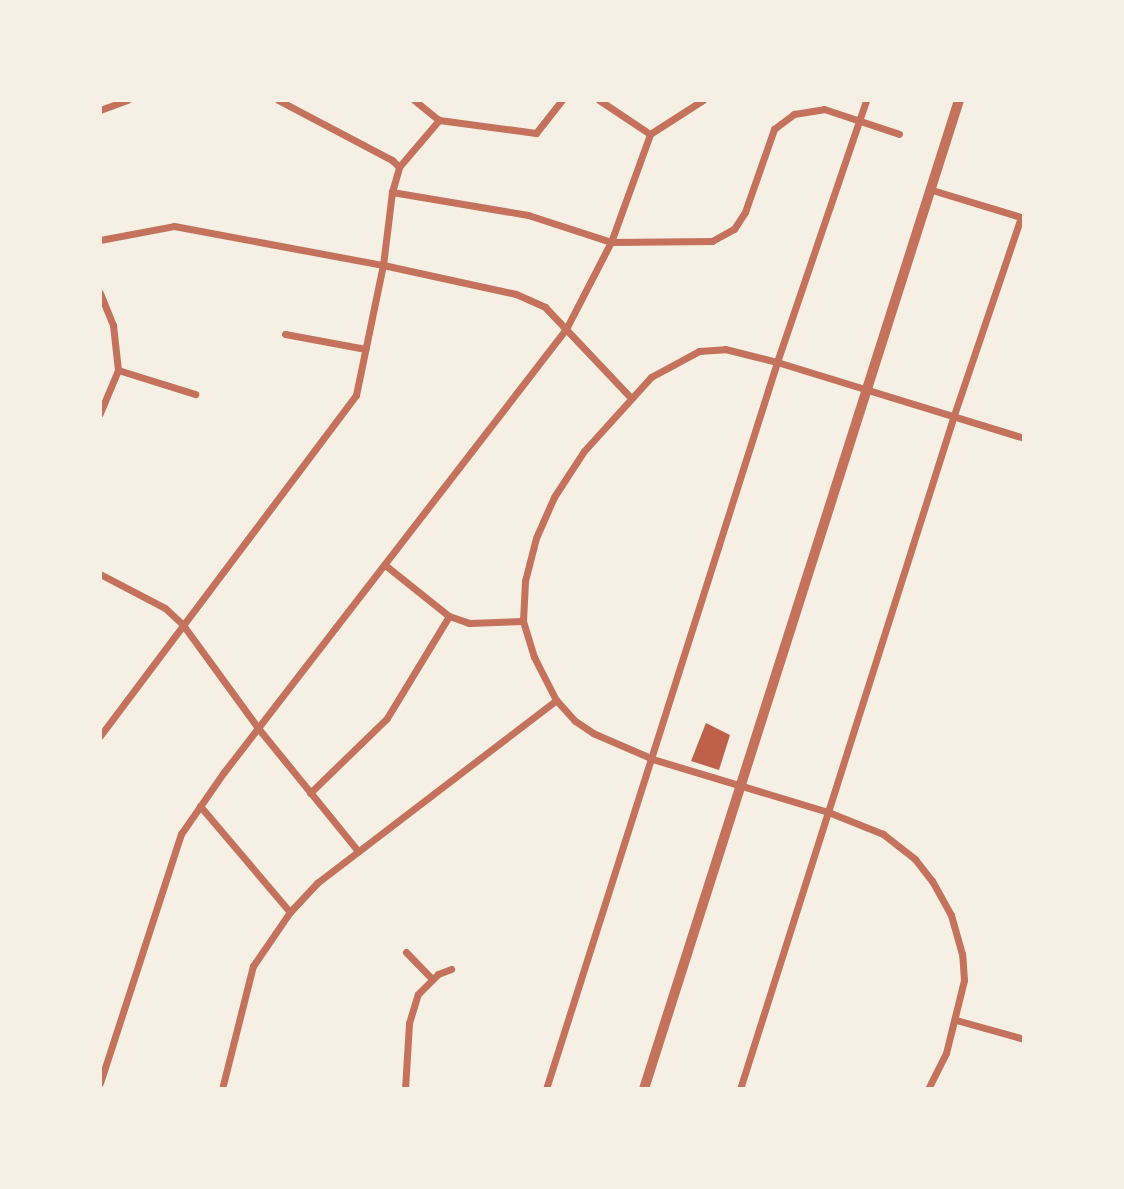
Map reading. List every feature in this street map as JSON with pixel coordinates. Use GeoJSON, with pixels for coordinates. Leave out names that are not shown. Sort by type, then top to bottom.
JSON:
{"type":"FeatureCollection","features":[{"type":"Feature","properties":{"kind":"street"},"geometry":{"type":"LineString","coordinates":[[100,110],[127,100]]}},
{"type":"Feature","properties":{"kind":"street"},"geometry":{"type":"LineString","coordinates":[[278,100],[393,160],[399,167]]}},
{"type":"Feature","properties":{"kind":"street"},"geometry":{"type":"LineString","coordinates":[[414,100],[439,120],[536,133],[562,100]]}},
{"type":"Feature","properties":{"kind":"street"},"geometry":{"type":"LineString","coordinates":[[598,100],[650,134]]}},
{"type":"Feature","properties":{"kind":"street"},"geometry":{"type":"LineString","coordinates":[[100,1083],[181,834],[258,728],[566,329],[611,242],[650,134],[704,100]]}},
{"type":"Feature","properties":{"kind":"street"},"geometry":{"type":"LineString","coordinates":[[547,1089],[777,362],[866,100]]}},
{"type":"Feature","properties":{"kind":"street"},"geometry":{"type":"LineString","coordinates":[[644,1089],[959,100]]}},
{"type":"Feature","properties":{"kind":"street"},"geometry":{"type":"LineString","coordinates":[[392,192],[528,215],[611,242],[712,241],[734,229],[746,212],[774,129],[794,114],[824,109],[900,134]]}},
{"type":"Feature","properties":{"kind":"street"},"geometry":{"type":"LineString","coordinates":[[100,736],[356,395],[383,265],[392,192],[399,167],[439,120]]}},
{"type":"Feature","properties":{"kind":"street"},"geometry":{"type":"LineString","coordinates":[[740,1089],[954,415],[1023,218],[932,190]]}},
{"type":"Feature","properties":{"kind":"street"},"geometry":{"type":"LineString","coordinates":[[100,240],[174,226],[383,265],[516,294],[545,307],[630,397]]}},
{"type":"Feature","properties":{"kind":"street"},"geometry":{"type":"LineString","coordinates":[[100,293],[113,325],[118,370],[100,413]]}},
{"type":"Feature","properties":{"kind":"street"},"geometry":{"type":"LineString","coordinates":[[285,334],[366,349]]}},
{"type":"Feature","properties":{"kind":"street"},"geometry":{"type":"LineString","coordinates":[[928,1089],[946,1053],[964,980],[962,954],[951,915],[932,881],[915,859],[883,834],[828,812],[653,758],[593,733],[575,721],[556,699],[534,657],[523,621],[525,581],[536,538],[554,496],[584,452],[630,397],[651,377],[699,351],[724,349],[777,362],[1023,437],[1024,427]]}},
{"type":"Feature","properties":{"kind":"street"},"geometry":{"type":"LineString","coordinates":[[118,370],[195,394]]}},
{"type":"Feature","properties":{"kind":"street"},"geometry":{"type":"LineString","coordinates":[[385,565],[449,616],[468,623],[523,621]]}},
{"type":"Feature","properties":{"kind":"street"},"geometry":{"type":"LineString","coordinates":[[100,574],[165,608],[183,625],[258,728],[358,851]]}},
{"type":"Feature","properties":{"kind":"street"},"geometry":{"type":"LineString","coordinates":[[310,793],[387,718],[449,616]]}},
{"type":"Feature","properties":{"kind":"street"},"geometry":{"type":"LineString","coordinates":[[222,1089],[253,966],[290,912],[317,883],[556,699]]}},
{"type":"Feature","properties":{"kind":"street"},"geometry":{"type":"LineString","coordinates":[[200,806],[290,912]]}},
{"type":"Feature","properties":{"kind":"street"},"geometry":{"type":"LineString","coordinates":[[406,952],[432,979]]}},
{"type":"Feature","properties":{"kind":"street"},"geometry":{"type":"LineString","coordinates":[[405,1089],[408,1024],[418,994],[432,979],[451,970]]}},
{"type":"Feature","properties":{"kind":"street"},"geometry":{"type":"LineString","coordinates":[[956,1020],[1024,1039]]}},
{"type":"Feature","properties":{"kind":"building"},"geometry":{"type":"Polygon","coordinates":[[[706,723],[730,735],[719,770],[691,761],[706,723]]]}}]}
